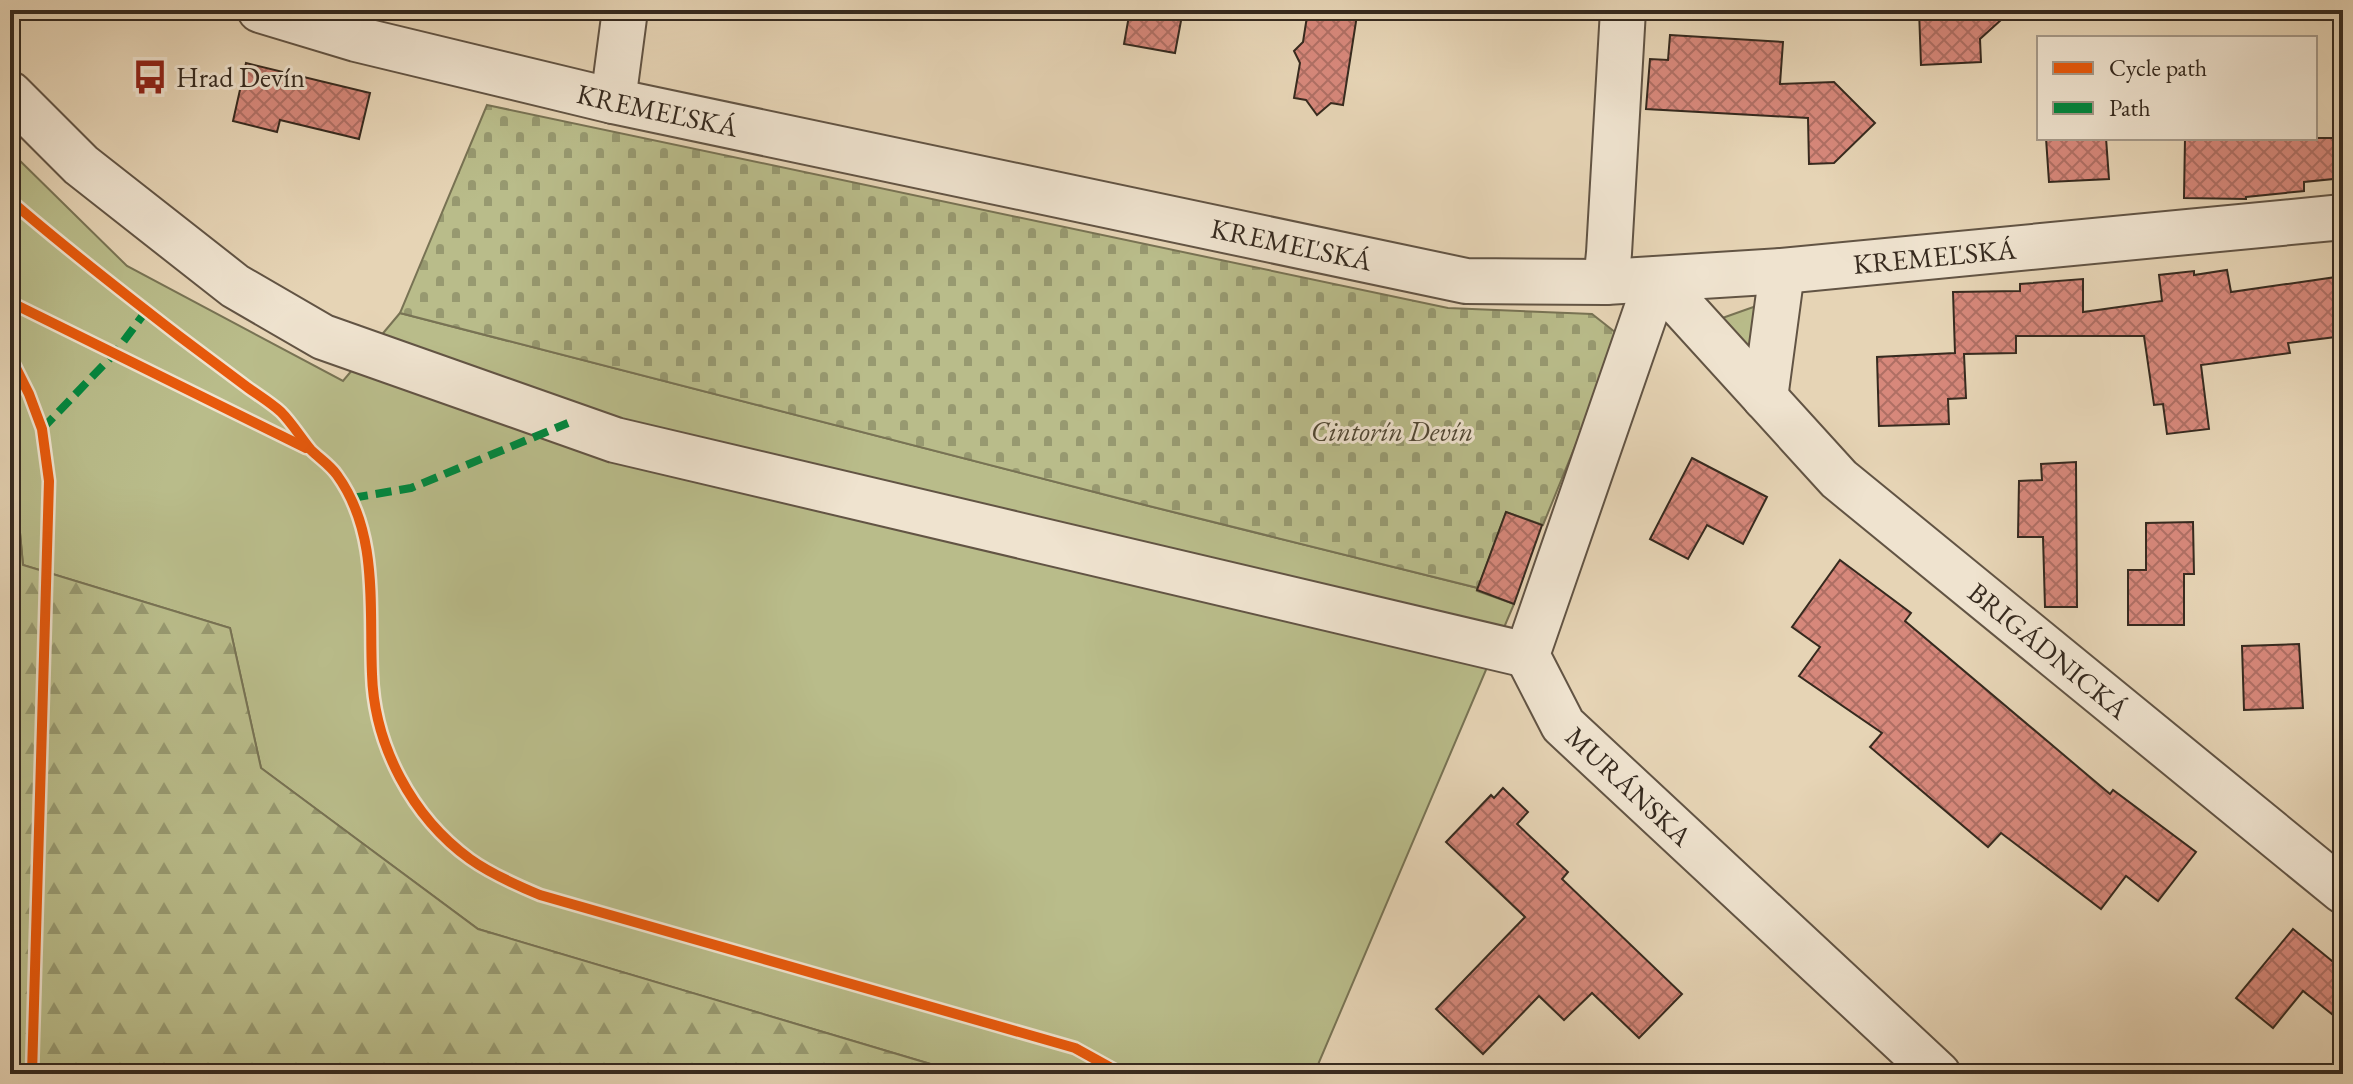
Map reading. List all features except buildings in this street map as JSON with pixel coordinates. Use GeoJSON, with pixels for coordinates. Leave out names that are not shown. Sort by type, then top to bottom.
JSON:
{"type":"FeatureCollection","features":[{"type":"Feature","properties":{"kind":"street","name":"KREMEĽSKÁ"},"geometry":{"type":"LineString","coordinates":[[260,10],[356,39],[613,101],[1466,281],[1606,282],[1782,271],[2343,217]]}},
{"type":"Feature","properties":{"kind":"street"},"geometry":{"type":"LineString","coordinates":[[613,101],[625,10]]}},
{"type":"Feature","properties":{"kind":"street"},"geometry":{"type":"LineString","coordinates":[[1606,282],[1623,10]]}},
{"type":"Feature","properties":{"kind":"street"},"geometry":{"type":"LineString","coordinates":[[10,94],[81,165],[235,286],[323,337],[615,440],[1527,655],[1657,279]]}},
{"type":"Feature","properties":{"kind":"street"},"geometry":{"type":"LineString","coordinates":[[1765,398],[1782,271]]}},
{"type":"Feature","properties":{"kind":"street","name":"BRIGÁDNICKÁ"},"geometry":{"type":"LineString","coordinates":[[1657,279],[1839,479],[2343,891]]}},
{"type":"Feature","properties":{"kind":"street","name":"MURÁNSKA"},"geometry":{"type":"LineString","coordinates":[[1527,655],[1563,725],[1938,1074]]}},
{"type":"Feature","properties":{"kind":"green space","name":"Cintorín Devín"},"geometry":{"type":"Polygon","coordinates":[[[487,105],[1448,308],[1592,314],[1620,336],[1543,525],[1506,512],[1478,588],[400,313],[487,105]]]}},
{"type":"Feature","properties":{"kind":"green space"},"geometry":{"type":"Polygon","coordinates":[[[10,151],[127,266],[343,381],[400,313],[1478,588],[1477,591],[1514,604],[1314,1074],[964,1074],[478,929],[261,768],[230,628],[23,565],[10,425],[10,151]]]}},
{"type":"Feature","properties":{"kind":"green space"},"geometry":{"type":"Polygon","coordinates":[[[1759,305],[1752,358],[1714,321],[1759,305]]]}},
{"type":"Feature","properties":{"kind":"green space"},"geometry":{"type":"Polygon","coordinates":[[[10,425],[23,565],[230,628],[261,768],[478,929],[964,1074],[10,1074],[10,425]]]}},
{"type":"Feature","properties":{"kind":"marked path"},"geometry":{"type":"LineString","coordinates":[[42,429],[115,353],[146,311]]}},
{"type":"Feature","properties":{"kind":"marked path"},"geometry":{"type":"LineString","coordinates":[[352,498],[411,488],[568,423]]}},
{"type":"Feature","properties":{"kind":"cycle path"},"geometry":{"type":"LineString","coordinates":[[10,200],[136,303],[277,409],[311,450],[337,475],[360,521],[366,546],[371,596],[374,701],[389,753],[414,801],[430,822],[470,859],[540,895],[1075,1048],[1122,1074]]}},
{"type":"Feature","properties":{"kind":"cycle path"},"geometry":{"type":"LineString","coordinates":[[10,302],[306,448]]}},
{"type":"Feature","properties":{"kind":"cycle path"},"geometry":{"type":"LineString","coordinates":[[10,356],[42,429],[49,481],[32,1074]]}},
{"type":"Feature","properties":{"kind":"place","name":"Hrad Devín"},"geometry":{"type":"Point","coordinates":[150,77]}}]}
